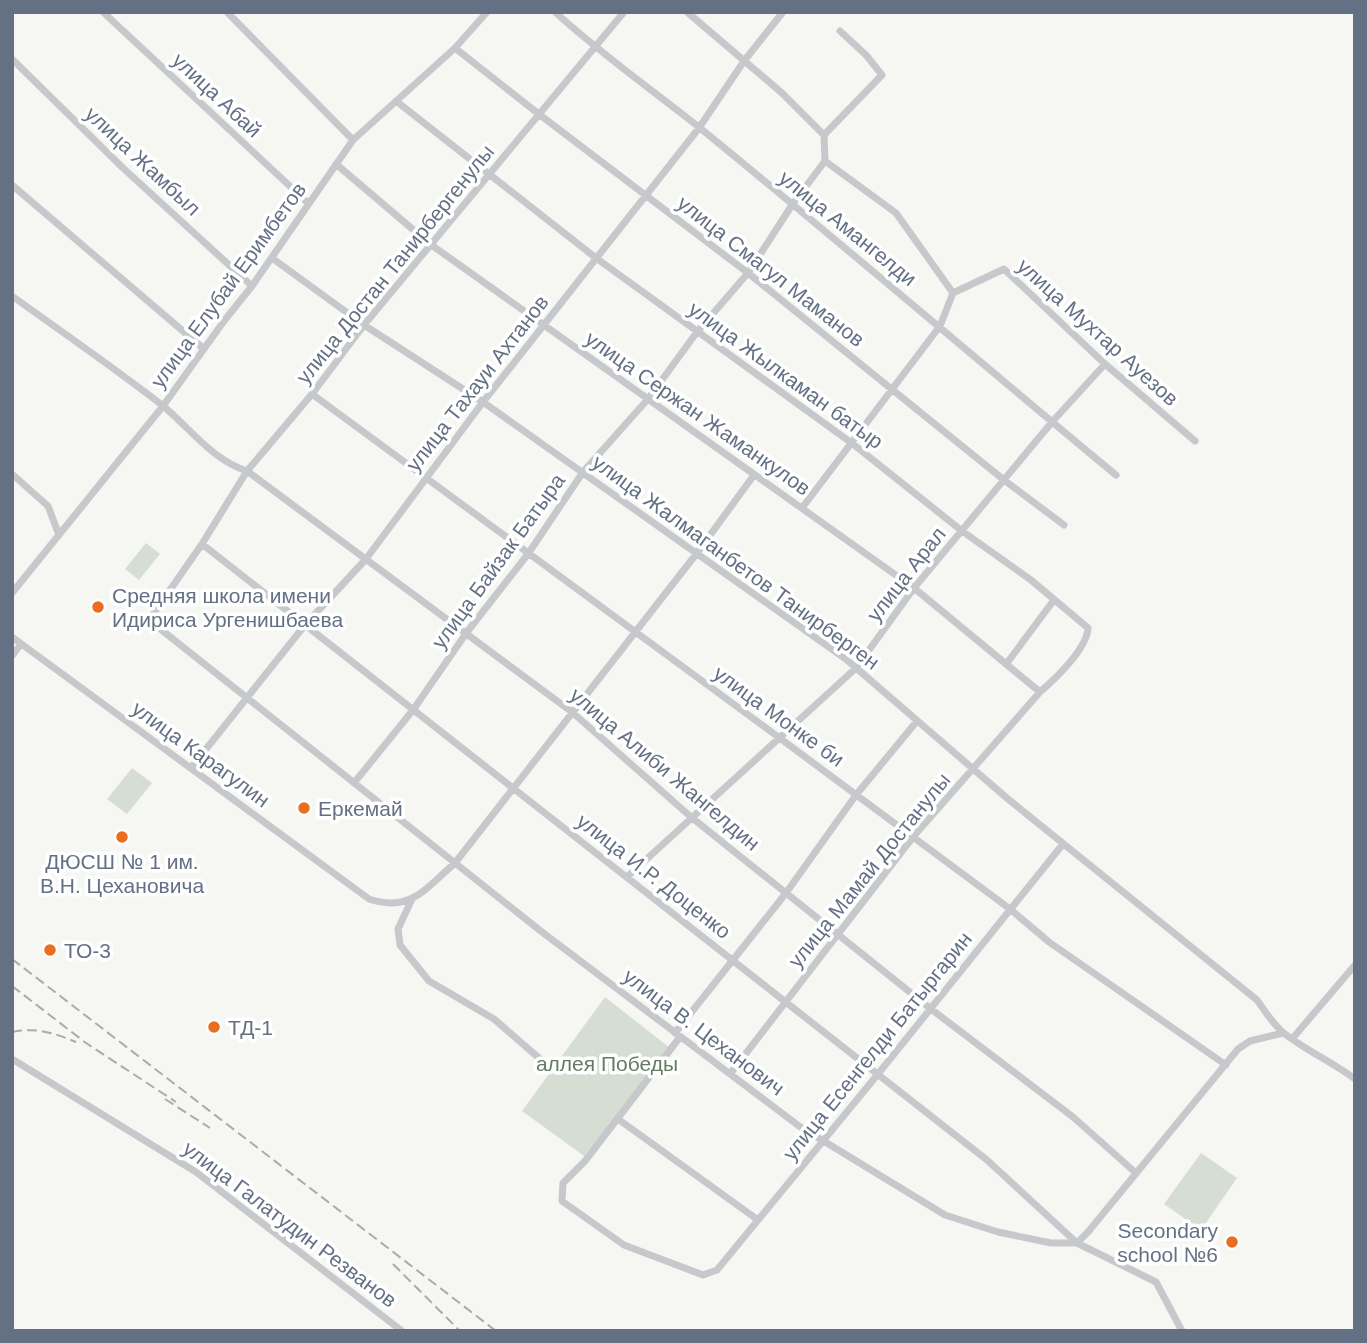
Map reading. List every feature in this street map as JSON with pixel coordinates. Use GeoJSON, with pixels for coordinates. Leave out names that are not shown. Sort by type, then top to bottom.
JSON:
{"type":"FeatureCollection","features":[{"type":"Feature","properties":{"kind":"street","name":"улица Абай"},"geometry":{"type":"LineString","coordinates":[[103,12],[308,203]]}},
{"type":"Feature","properties":{"kind":"street"},"geometry":{"type":"LineString","coordinates":[[227,12],[353,140]]}},
{"type":"Feature","properties":{"kind":"street","name":"улица Елубай Еримбетов"},"geometry":{"type":"LineString","coordinates":[[12,593],[163,406],[272,258],[353,140],[455,48],[487,12]]}},
{"type":"Feature","properties":{"kind":"street","name":"улица Амангелди"},"geometry":{"type":"LineString","coordinates":[[555,12],[595,48],[699,128],[940,326],[1116,475]]}},
{"type":"Feature","properties":{"kind":"street","name":"улица Достан Танирбергенулы"},"geometry":{"type":"LineString","coordinates":[[149,620],[202,544],[247,471],[312,394],[363,325],[624,12]]}},
{"type":"Feature","properties":{"kind":"street"},"geometry":{"type":"LineString","coordinates":[[687,12],[782,93],[824,135],[825,161],[896,213],[953,293],[940,326],[802,509]]}},
{"type":"Feature","properties":{"kind":"street","name":"улица Тахауи Ахтанов"},"geometry":{"type":"LineString","coordinates":[[191,768],[304,625],[366,559],[484,402],[699,128],[744,61],[783,12]]}},
{"type":"Feature","properties":{"kind":"street"},"geometry":{"type":"LineString","coordinates":[[824,135],[882,75],[866,55],[840,31]]}},
{"type":"Feature","properties":{"kind":"street","name":"улица Смагул Маманов"},"geometry":{"type":"LineString","coordinates":[[455,48],[748,273],[1004,480],[1064,524]]}},
{"type":"Feature","properties":{"kind":"street","name":"улица Жамбыл"},"geometry":{"type":"LineString","coordinates":[[12,59],[123,168],[252,286]]}},
{"type":"Feature","properties":{"kind":"street","name":"улица Жылкаман батыр"},"geometry":{"type":"LineString","coordinates":[[396,102],[596,258],[853,443],[962,530],[1031,580],[1088,628],[1088,636],[1059,675],[1040,692]]}},
{"type":"Feature","properties":{"kind":"street","name":"улица Байзак Батыра"},"geometry":{"type":"LineString","coordinates":[[354,783],[413,710],[467,632],[528,554],[583,472],[648,399],[697,332],[748,273],[792,205],[825,161]]}},
{"type":"Feature","properties":{"kind":"street","name":"улица Сержан Жаманкулов"},"geometry":{"type":"LineString","coordinates":[[336,164],[430,244],[914,588],[1040,692]]}},
{"type":"Feature","properties":{"kind":"street"},"geometry":{"type":"LineString","coordinates":[[12,185],[204,349]]}},
{"type":"Feature","properties":{"kind":"street","name":"улица Жалмаганбетов Танирберген"},"geometry":{"type":"LineString","coordinates":[[272,258],[363,325],[484,402],[856,668],[973,770],[1257,1000],[1283,1033],[1355,1079]]}},
{"type":"Feature","properties":{"kind":"street","name":"улица Мухтар Ауезов"},"geometry":{"type":"LineString","coordinates":[[953,293],[1004,269],[1105,364],[1195,441]]}},
{"type":"Feature","properties":{"kind":"street","name":"улица Алиби Жангелдин"},"geometry":{"type":"LineString","coordinates":[[12,296],[163,406],[218,456],[233,467],[247,471],[572,712],[691,817],[931,1009],[1073,1116],[1136,1173]]}},
{"type":"Feature","properties":{"kind":"street","name":"улица Арал"},"geometry":{"type":"LineString","coordinates":[[627,877],[856,668],[914,588],[1052,422],[1105,364]]}},
{"type":"Feature","properties":{"kind":"street","name":"улица Монке би"},"geometry":{"type":"LineString","coordinates":[[312,394],[781,738],[1010,909],[1049,942],[1226,1065]]}},
{"type":"Feature","properties":{"kind":"street"},"geometry":{"type":"LineString","coordinates":[[12,474],[48,506],[59,535]]}},
{"type":"Feature","properties":{"kind":"street"},"geometry":{"type":"LineString","coordinates":[[547,1065],[494,1018],[429,981],[400,945],[398,929],[412,899],[454,863],[697,553],[754,475]]}},
{"type":"Feature","properties":{"kind":"street","name":"улица И.Р. Доценко"},"geometry":{"type":"LineString","coordinates":[[202,544],[987,1160],[1077,1243]]}},
{"type":"Feature","properties":{"kind":"street"},"geometry":{"type":"LineString","coordinates":[[1007,663],[1054,600]]}},
{"type":"Feature","properties":{"kind":"street","name":"улица В. Цеханович"},"geometry":{"type":"LineString","coordinates":[[149,620],[454,863],[799,1126],[945,1215],[998,1232],[1051,1243],[1077,1243]]}},
{"type":"Feature","properties":{"kind":"street","name":"улица Карагулин"},"geometry":{"type":"LineString","coordinates":[[12,637],[369,899],[388,905],[412,899]]}},
{"type":"Feature","properties":{"kind":"street"},"geometry":{"type":"LineString","coordinates":[[12,656],[21,644]]}},
{"type":"Feature","properties":{"kind":"street","name":"улица Мамай Достанулы"},"geometry":{"type":"LineString","coordinates":[[730,1074],[913,837],[1040,692]]}},
{"type":"Feature","properties":{"kind":"street"},"geometry":{"type":"LineString","coordinates":[[758,1220],[618,1119],[732,959],[786,892],[856,795],[917,721]]}},
{"type":"Feature","properties":{"kind":"street","name":"улица Есенгелди Батыргарин"},"geometry":{"type":"LineString","coordinates":[[618,1119],[585,1161],[563,1183],[562,1201],[624,1245],[703,1275],[717,1270],[1063,844]]}},
{"type":"Feature","properties":{"kind":"street"},"geometry":{"type":"LineString","coordinates":[[1292,1039],[1355,965]]}},
{"type":"Feature","properties":{"kind":"street"},"geometry":{"type":"LineString","coordinates":[[1182,1331],[1156,1282],[1077,1243],[1238,1049],[1250,1041],[1283,1033]]}},
{"type":"Feature","properties":{"kind":"street","name":"улица Галатудин Резванов"},"geometry":{"type":"LineString","coordinates":[[12,1059],[196,1172],[402,1331]]}},
{"type":"Feature","properties":{"kind":"green space"},"geometry":{"type":"Polygon","coordinates":[[[146,543],[160,554],[139,580],[125,569],[146,543]]]}},
{"type":"Feature","properties":{"kind":"green space"},"geometry":{"type":"Polygon","coordinates":[[[132,768],[152,783],[127,814],[107,799],[132,768]]]}},
{"type":"Feature","properties":{"kind":"green space","name":"аллея Победы"},"geometry":{"type":"Polygon","coordinates":[[[605,997],[670,1048],[584,1156],[522,1111],[605,997]]]}},
{"type":"Feature","properties":{"kind":"green space"},"geometry":{"type":"Polygon","coordinates":[[[1201,1153],[1237,1178],[1201,1230],[1164,1204],[1201,1153]]]}},
{"type":"Feature","properties":{"kind":"railway"},"geometry":{"type":"LineString","coordinates":[[12,959],[496,1331]]}},
{"type":"Feature","properties":{"kind":"railway"},"geometry":{"type":"LineString","coordinates":[[12,986],[86,1043],[176,1102]]}},
{"type":"Feature","properties":{"kind":"railway"},"geometry":{"type":"LineString","coordinates":[[12,1032],[45,1032],[76,1042]]}},
{"type":"Feature","properties":{"kind":"railway"},"geometry":{"type":"LineString","coordinates":[[165,1099],[210,1128]]}},
{"type":"Feature","properties":{"kind":"railway"},"geometry":{"type":"LineString","coordinates":[[393,1264],[460,1331]]}},
{"type":"Feature","properties":{"kind":"place","name":"Средняя школа имени Идириса Ургенишбаева"},"geometry":{"type":"Point","coordinates":[98,607]}},
{"type":"Feature","properties":{"kind":"place","name":"Еркемай"},"geometry":{"type":"Point","coordinates":[304,808]}},
{"type":"Feature","properties":{"kind":"place","name":"ДЮСШ № 1 им. В.Н. Цехановича"},"geometry":{"type":"Point","coordinates":[122,837]}},
{"type":"Feature","properties":{"kind":"place","name":"ТО-3"},"geometry":{"type":"Point","coordinates":[50,950]}},
{"type":"Feature","properties":{"kind":"place","name":"ТД-1"},"geometry":{"type":"Point","coordinates":[214,1027]}},
{"type":"Feature","properties":{"kind":"place","name":"Secondary school №6"},"geometry":{"type":"Point","coordinates":[1232,1242]}}]}
